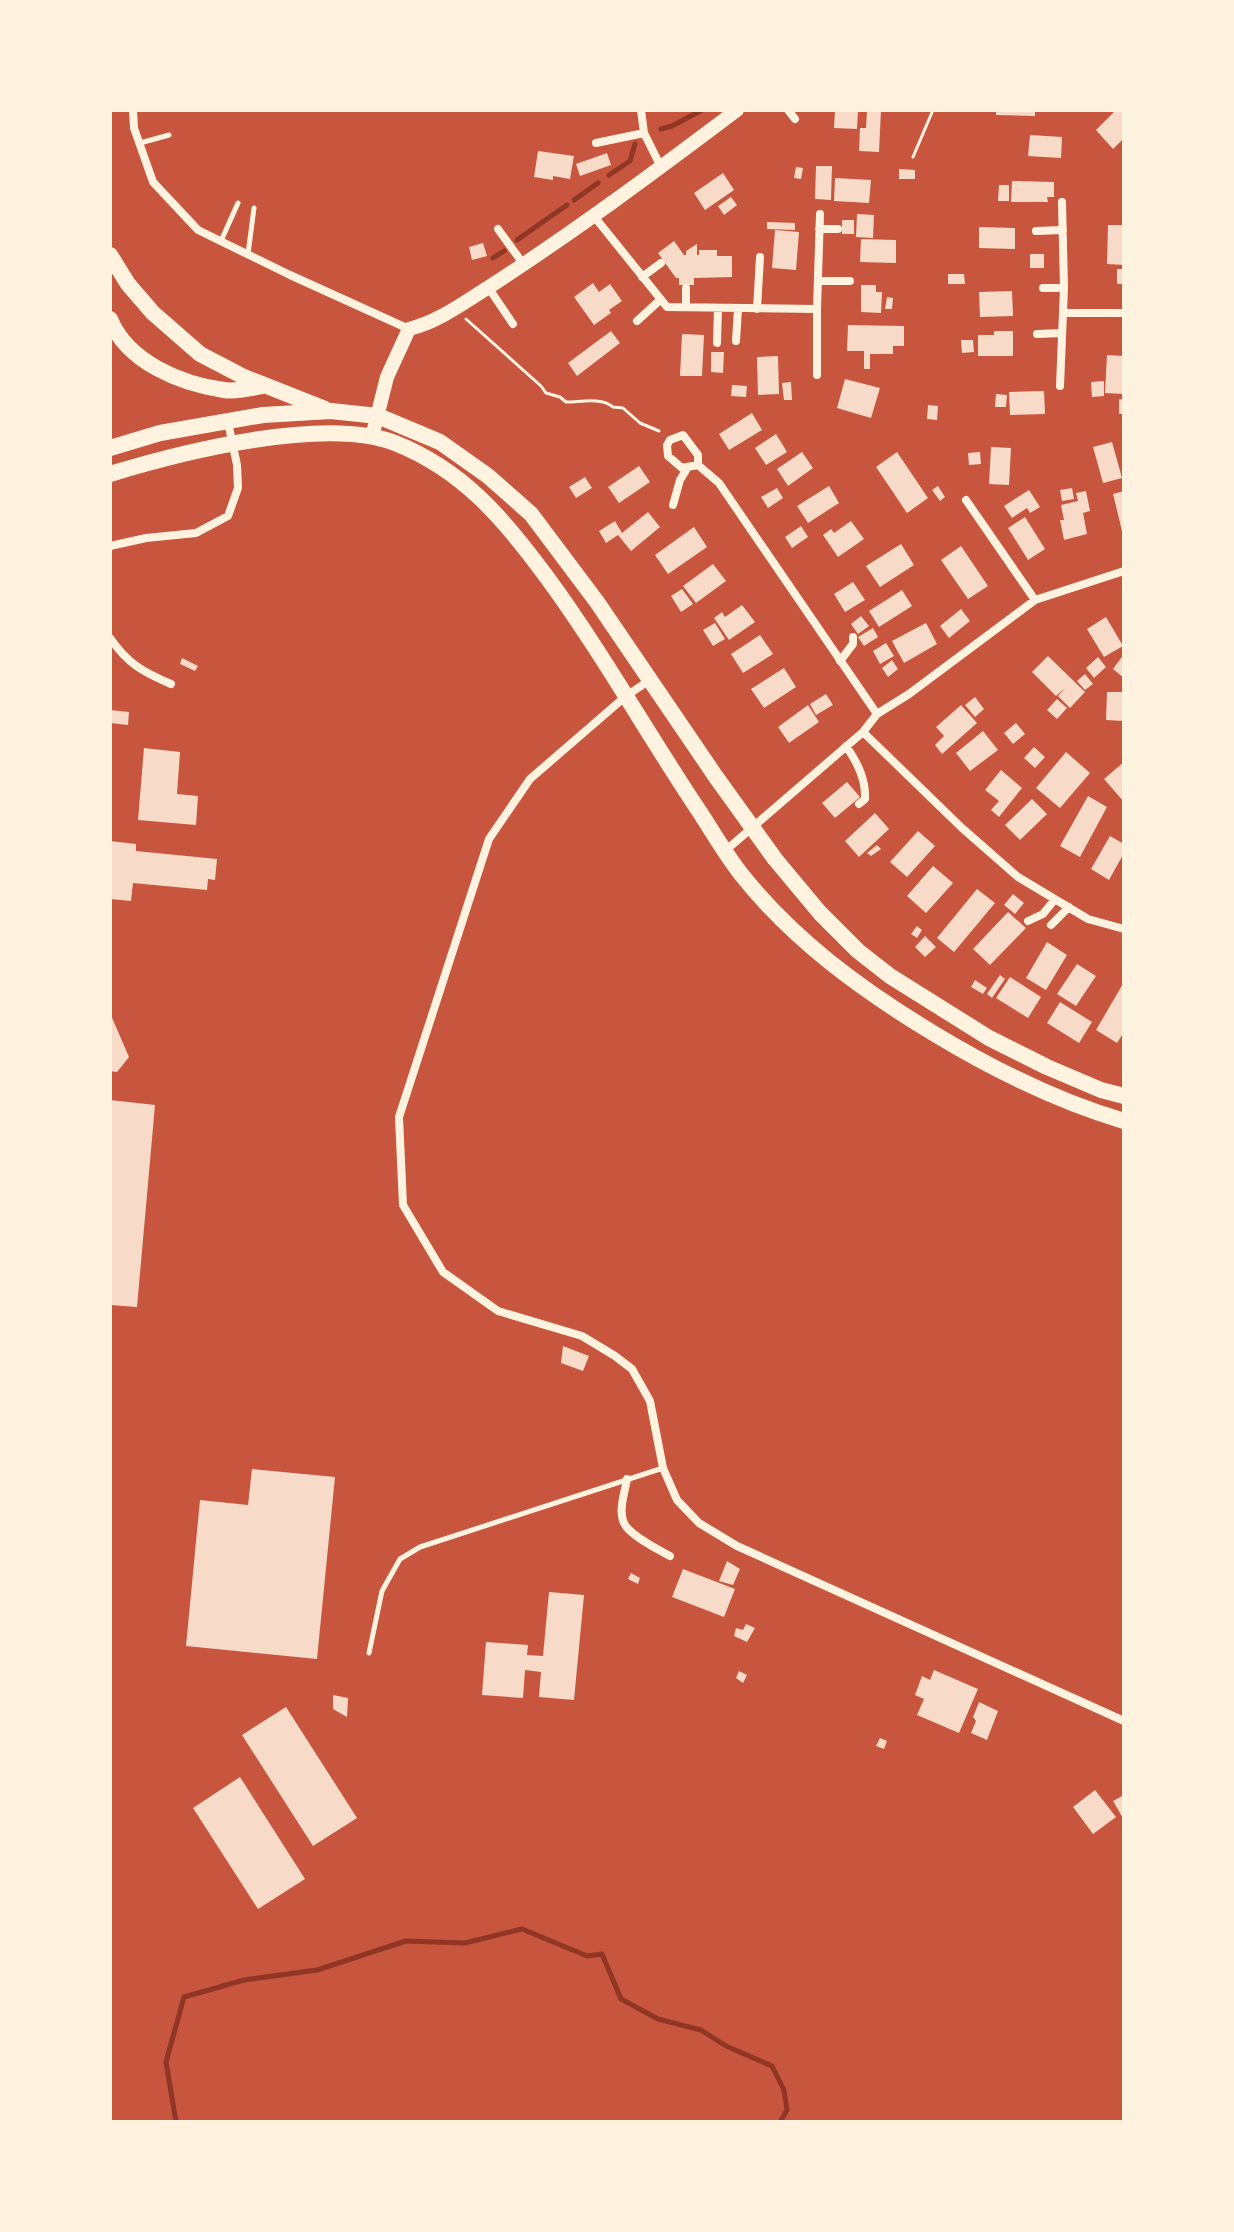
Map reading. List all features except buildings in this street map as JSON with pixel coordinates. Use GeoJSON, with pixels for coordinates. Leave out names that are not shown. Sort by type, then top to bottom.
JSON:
{"type":"FeatureCollection","features":[{"type":"Feature","properties":{"kind":"highway"},"geometry":{"type":"LineString","coordinates":[[110,255],[128,284],[153,313],[200,354],[244,377],[331,411]]}},
{"type":"Feature","properties":{"kind":"highway"},"geometry":{"type":"LineString","coordinates":[[110,319],[115,331],[140,358],[178,379],[226,391],[267,386]]}},
{"type":"Feature","properties":{"kind":"highway"},"geometry":{"type":"LineString","coordinates":[[110,448],[160,433],[263,415],[331,411],[378,416],[440,442],[488,476],[531,514],[597,602],[775,859],[820,913],[858,951],[890,976],[989,1038],[1047,1067],[1101,1090],[1124,1096]]}},
{"type":"Feature","properties":{"kind":"highway"},"geometry":{"type":"LineString","coordinates":[[110,474],[162,458],[270,438],[321,433],[372,437],[424,456],[470,488],[509,526],[572,611],[741,874],[786,924],[879,1001],[980,1062],[1089,1111],[1124,1121]]}},
{"type":"Feature","properties":{"kind":"main road"},"geometry":{"type":"LineString","coordinates":[[372,437],[387,377],[409,329],[429,324],[524,265],[737,110]]}},
{"type":"Feature","properties":{"kind":"street"},"geometry":{"type":"LineString","coordinates":[[133,110],[134,128],[153,182],[198,230],[409,329]]}},
{"type":"Feature","properties":{"kind":"street"},"geometry":{"type":"LineString","coordinates":[[641,110],[644,133],[661,167]]}},
{"type":"Feature","properties":{"kind":"street"},"geometry":{"type":"LineString","coordinates":[[788,110],[795,119]]}},
{"type":"Feature","properties":{"kind":"street"},"geometry":{"type":"LineString","coordinates":[[596,143],[644,133]]}},
{"type":"Feature","properties":{"kind":"street"},"geometry":{"type":"LineString","coordinates":[[1060,386],[1064,288],[1062,202]]}},
{"type":"Feature","properties":{"kind":"street"},"geometry":{"type":"LineString","coordinates":[[817,375],[820,214]]}},
{"type":"Feature","properties":{"kind":"street"},"geometry":{"type":"LineString","coordinates":[[593,215],[667,307],[817,309]]}},
{"type":"Feature","properties":{"kind":"street"},"geometry":{"type":"LineString","coordinates":[[498,229],[524,265]]}},
{"type":"Feature","properties":{"kind":"street"},"geometry":{"type":"LineString","coordinates":[[819,229],[838,229]]}},
{"type":"Feature","properties":{"kind":"street"},"geometry":{"type":"LineString","coordinates":[[1036,231],[1063,230]]}},
{"type":"Feature","properties":{"kind":"street"},"geometry":{"type":"LineString","coordinates":[[757,309],[760,257]]}},
{"type":"Feature","properties":{"kind":"street"},"geometry":{"type":"LineString","coordinates":[[642,277],[661,263]]}},
{"type":"Feature","properties":{"kind":"street"},"geometry":{"type":"LineString","coordinates":[[818,281],[850,281]]}},
{"type":"Feature","properties":{"kind":"street"},"geometry":{"type":"LineString","coordinates":[[488,287],[513,324]]}},
{"type":"Feature","properties":{"kind":"street"},"geometry":{"type":"LineString","coordinates":[[686,288],[686,307]]}},
{"type":"Feature","properties":{"kind":"street"},"geometry":{"type":"LineString","coordinates":[[1043,288],[1064,288]]}},
{"type":"Feature","properties":{"kind":"street"},"geometry":{"type":"LineString","coordinates":[[637,321],[660,300]]}},
{"type":"Feature","properties":{"kind":"street"},"geometry":{"type":"LineString","coordinates":[[717,343],[718,308]]}},
{"type":"Feature","properties":{"kind":"street"},"geometry":{"type":"LineString","coordinates":[[736,341],[738,309]]}},
{"type":"Feature","properties":{"kind":"street"},"geometry":{"type":"LineString","coordinates":[[1063,313],[1124,313]]}},
{"type":"Feature","properties":{"kind":"street"},"geometry":{"type":"LineString","coordinates":[[1037,334],[1062,333]]}},
{"type":"Feature","properties":{"kind":"street"},"geometry":{"type":"LineString","coordinates":[[110,546],[146,538],[196,533],[228,516],[238,488],[237,465],[228,422]]}},
{"type":"Feature","properties":{"kind":"street"},"geometry":{"type":"LineString","coordinates":[[673,505],[680,480],[693,466],[698,455],[683,435],[670,440],[668,456],[682,468],[693,466],[719,483],[877,714]]}},
{"type":"Feature","properties":{"kind":"street"},"geometry":{"type":"LineString","coordinates":[[966,500],[1035,600]]}},
{"type":"Feature","properties":{"kind":"street"},"geometry":{"type":"LineString","coordinates":[[725,851],[863,732],[877,714],[909,694],[1035,600],[1124,571]]}},
{"type":"Feature","properties":{"kind":"street"},"geometry":{"type":"LineString","coordinates":[[840,661],[853,644],[853,637]]}},
{"type":"Feature","properties":{"kind":"street"},"geometry":{"type":"LineString","coordinates":[[110,638],[119,651],[142,671],[171,684]]}},
{"type":"Feature","properties":{"kind":"street"},"geometry":{"type":"LineString","coordinates":[[650,680],[626,696],[530,779],[489,839],[399,1117],[403,1205],[443,1272],[498,1311],[582,1336],[632,1369],[650,1401],[663,1468],[677,1500],[699,1523],[737,1546],[1124,1721]]}},
{"type":"Feature","properties":{"kind":"street"},"geometry":{"type":"LineString","coordinates":[[863,732],[1018,877],[1088,919],[1124,929]]}},
{"type":"Feature","properties":{"kind":"street"},"geometry":{"type":"LineString","coordinates":[[846,746],[858,764],[863,780],[865,799],[859,804]]}},
{"type":"Feature","properties":{"kind":"street"},"geometry":{"type":"LineString","coordinates":[[1028,921],[1043,914],[1055,899]]}},
{"type":"Feature","properties":{"kind":"street"},"geometry":{"type":"LineString","coordinates":[[1051,925],[1069,907]]}},
{"type":"Feature","properties":{"kind":"street"},"geometry":{"type":"LineString","coordinates":[[627,1479],[622,1508],[624,1524],[670,1556]]}},
{"type":"Feature","properties":{"kind":"lane"},"geometry":{"type":"LineString","coordinates":[[139,143],[169,135]]}},
{"type":"Feature","properties":{"kind":"lane"},"geometry":{"type":"LineString","coordinates":[[221,241],[238,203]]}},
{"type":"Feature","properties":{"kind":"lane"},"geometry":{"type":"LineString","coordinates":[[248,255],[254,208]]}},
{"type":"Feature","properties":{"kind":"lane"},"geometry":{"type":"LineString","coordinates":[[369,1653],[382,1591],[400,1559],[420,1547],[663,1468]]}},
{"type":"Feature","properties":{"kind":"path"},"geometry":{"type":"LineString","coordinates":[[913,157],[933,110]]}},
{"type":"Feature","properties":{"kind":"path"},"geometry":{"type":"LineString","coordinates":[[454,308],[546,393],[566,402],[599,401],[623,408],[640,423],[656,428],[670,440]]}},
{"type":"Feature","properties":{"kind":"waterway"},"geometry":{"type":"LineString","coordinates":[[661,129],[702,110]]}},
{"type":"Feature","properties":{"kind":"waterway"},"geometry":{"type":"LineString","coordinates":[[609,175],[630,161],[635,144]]}},
{"type":"Feature","properties":{"kind":"waterway"},"geometry":{"type":"LineString","coordinates":[[574,200],[598,183]]}},
{"type":"Feature","properties":{"kind":"waterway"},"geometry":{"type":"LineString","coordinates":[[517,240],[567,205]]}},
{"type":"Feature","properties":{"kind":"waterway"},"geometry":{"type":"LineString","coordinates":[[493,258],[504,251]]}},
{"type":"Feature","properties":{"kind":"waterway"},"geometry":{"type":"LineString","coordinates":[[176,2122],[166,2062],[184,1997],[244,1980],[317,1970],[406,1941],[465,1943],[522,1929],[587,1956],[602,1954],[621,1999],[658,2019],[701,2030],[726,2046],[772,2066],[784,2090],[787,2110],[780,2122]]}}]}
